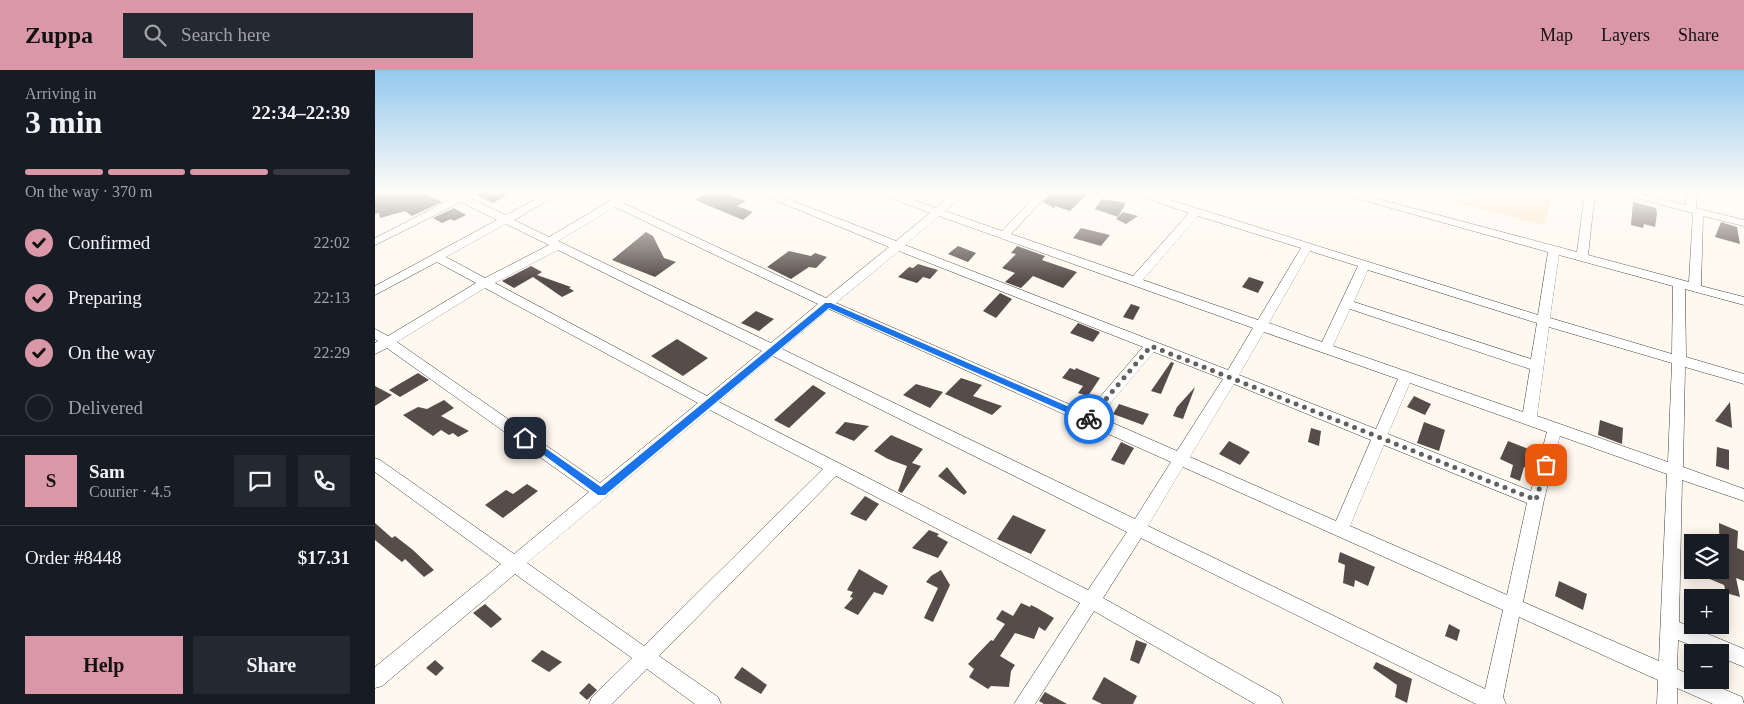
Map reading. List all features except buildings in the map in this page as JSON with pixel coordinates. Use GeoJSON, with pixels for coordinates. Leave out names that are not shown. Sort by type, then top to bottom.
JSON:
{"type":"FeatureCollection","features":[{"type":"Feature","properties":{"kind":"street"},"geometry":{"type":"LineString","coordinates":[[375,242],[412,222]]}},
{"type":"Feature","properties":{"kind":"street"},"geometry":{"type":"LineString","coordinates":[[375,290],[503,222]]}},
{"type":"Feature","properties":{"kind":"street"},"geometry":{"type":"LineString","coordinates":[[509,222],[1494,703],[1536,500],[1555,429]]}},
{"type":"Feature","properties":{"kind":"street"},"geometry":{"type":"LineString","coordinates":[[381,345],[554,243],[587,222]]}},
{"type":"Feature","properties":{"kind":"street"},"geometry":{"type":"LineString","coordinates":[[654,222],[828,304],[1735,704]]}},
{"type":"Feature","properties":{"kind":"street"},"geometry":{"type":"LineString","coordinates":[[834,222],[1231,377],[1536,500]]}},
{"type":"Feature","properties":{"kind":"street"},"geometry":{"type":"LineString","coordinates":[[375,679],[927,222]]}},
{"type":"Feature","properties":{"kind":"street"},"geometry":{"type":"LineString","coordinates":[[967,222],[1744,495]]}},
{"type":"Feature","properties":{"kind":"street"},"geometry":{"type":"LineString","coordinates":[[1004,234],[1016,222]]}},
{"type":"Feature","properties":{"kind":"street"},"geometry":{"type":"LineString","coordinates":[[1135,281],[1188,222]]}},
{"type":"Feature","properties":{"kind":"street"},"geometry":{"type":"LineString","coordinates":[[1226,222],[1545,321],[1744,379]]}},
{"type":"Feature","properties":{"kind":"street"},"geometry":{"type":"LineString","coordinates":[[1449,222],[1744,301]]}},
{"type":"Feature","properties":{"kind":"street"},"geometry":{"type":"LineString","coordinates":[[1582,258],[1587,222]]}},
{"type":"Feature","properties":{"kind":"street"},"geometry":{"type":"LineString","coordinates":[[1694,222],[1695,288]]}},
{"type":"Feature","properties":{"kind":"street"},"geometry":{"type":"LineString","coordinates":[[1024,704],[1137,530],[1231,377],[1307,247]]}},
{"type":"Feature","properties":{"kind":"street"},"geometry":{"type":"LineString","coordinates":[[1529,420],[1554,250]]}},
{"type":"Feature","properties":{"kind":"street"},"geometry":{"type":"LineString","coordinates":[[437,257],[709,404],[1091,600],[1273,704]]}},
{"type":"Feature","properties":{"kind":"street"},"geometry":{"type":"LineString","coordinates":[[1325,348],[1364,264]]}},
{"type":"Feature","properties":{"kind":"street"},"geometry":{"type":"LineString","coordinates":[[1667,704],[1679,359],[1679,284]]}},
{"type":"Feature","properties":{"kind":"street"},"geometry":{"type":"LineString","coordinates":[[1347,304],[1537,366]]}},
{"type":"Feature","properties":{"kind":"street"},"geometry":{"type":"LineString","coordinates":[[375,333],[381,345],[601,492]]}},
{"type":"Feature","properties":{"kind":"street"},"geometry":{"type":"LineString","coordinates":[[1089,419],[1151,346]]}},
{"type":"Feature","properties":{"kind":"street"},"geometry":{"type":"LineString","coordinates":[[1340,530],[1406,376]]}},
{"type":"Feature","properties":{"kind":"street"},"geometry":{"type":"LineString","coordinates":[[375,464],[711,704]]}},
{"type":"Feature","properties":{"kind":"street"},"geometry":{"type":"LineString","coordinates":[[599,704],[834,468]]}},
{"type":"Feature","properties":{"kind":"street"},"geometry":{"type":"LineString","coordinates":[[1669,627],[1744,658]]}},
{"type":"Feature","properties":{"kind":"sand"},"geometry":{"type":"Polygon","coordinates":[[[1530,222],[1545,222],[1544,225],[1530,222]]]}},
{"type":"Feature","properties":{"kind":"way so far"},"geometry":{"type":"LineString","coordinates":[[1089,419],[1151,346],[1248,383],[1536,500],[1546,465]]}},
{"type":"Feature","properties":{"kind":"route"},"geometry":{"type":"LineString","coordinates":[[525,438],[601,492],[828,304],[1089,419]]}}]}
